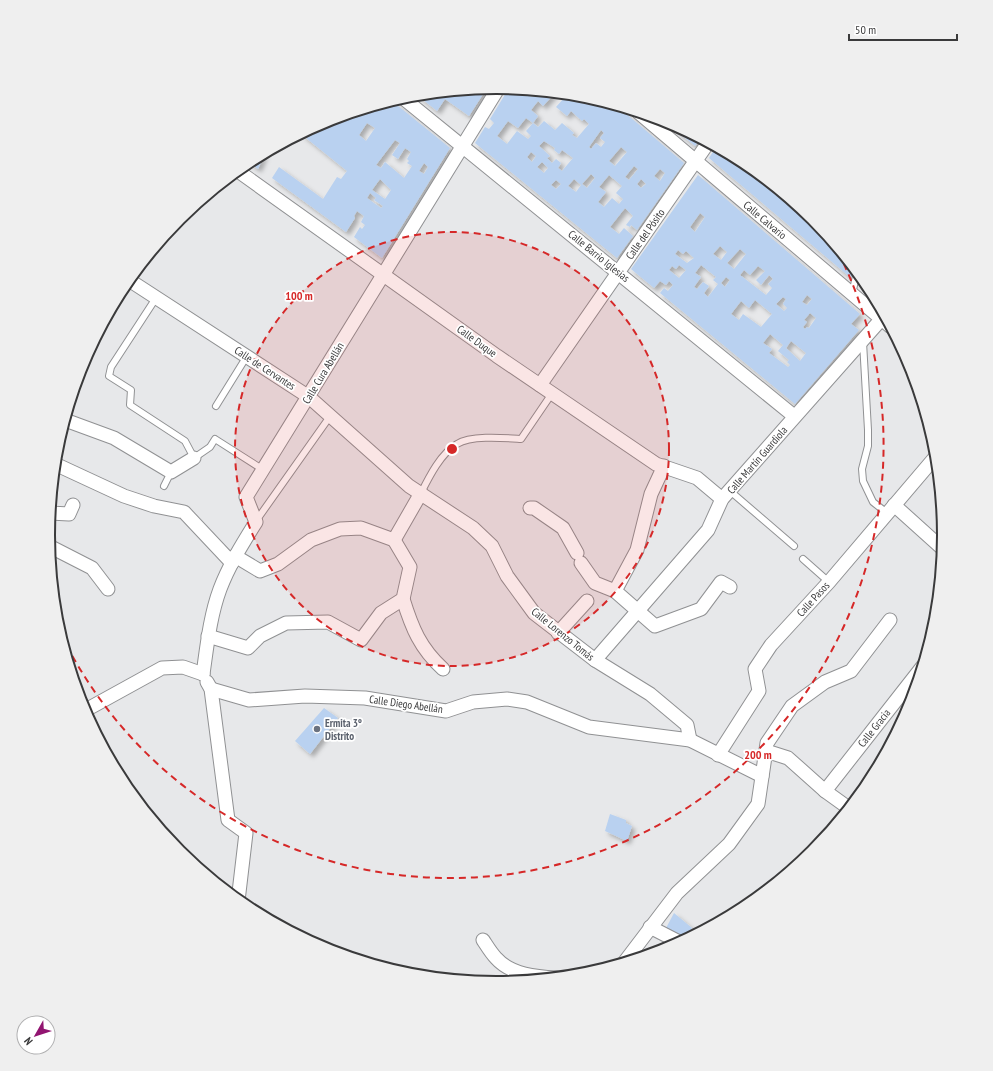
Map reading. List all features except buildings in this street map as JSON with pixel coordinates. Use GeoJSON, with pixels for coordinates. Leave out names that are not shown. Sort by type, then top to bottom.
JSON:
{"type":"FeatureCollection","features":[{"type":"Feature","properties":{"kind":"street","name":"Calle Cura Abellán"},"geometry":{"type":"LineString","coordinates":[[256,522],[246,497],[495,94]]}},
{"type":"Feature","properties":{"kind":"street","name":"Calle Barrio Iglesias"},"geometry":{"type":"LineString","coordinates":[[408,102],[794,416]]}},
{"type":"Feature","properties":{"kind":"street","name":"Calle Calvario"},"geometry":{"type":"LineString","coordinates":[[649,122],[852,294],[879,314]]}},
{"type":"Feature","properties":{"kind":"street","name":"Calle del Pósito"},"geometry":{"type":"LineString","coordinates":[[540,385],[705,147]]}},
{"type":"Feature","properties":{"kind":"street","name":"Calle Duque"},"geometry":{"type":"LineString","coordinates":[[243,174],[383,273],[497,356],[656,464],[697,478],[726,495]]}},
{"type":"Feature","properties":{"kind":"street","name":"Calle de Cervantes"},"geometry":{"type":"LineString","coordinates":[[134,283],[309,397],[409,486]]}},
{"type":"Feature","properties":{"kind":"street","name":"Calle Martín Guardiola"},"geometry":{"type":"LineString","coordinates":[[595,660],[708,530],[726,495],[862,340],[883,323]]}},
{"type":"Feature","properties":{"kind":"street"},"geometry":{"type":"LineString","coordinates":[[70,422],[114,438],[171,472],[194,458]]}},
{"type":"Feature","properties":{"kind":"street","name":"Calle Pasos"},"geometry":{"type":"LineString","coordinates":[[718,755],[759,690],[755,670],[771,645],[829,582],[932,461]]}},
{"type":"Feature","properties":{"kind":"street"},"geometry":{"type":"LineString","coordinates":[[615,591],[637,550],[651,494],[664,466]]}},
{"type":"Feature","properties":{"kind":"street"},"geometry":{"type":"LineString","coordinates":[[61,467],[124,496],[154,506],[184,512],[234,559],[260,571],[278,564],[311,540],[340,529],[361,528],[394,540],[410,567],[403,599],[413,630],[428,656],[443,669]]}},
{"type":"Feature","properties":{"kind":"street","name":"Calle Lorenzo Tomás"},"geometry":{"type":"LineString","coordinates":[[409,486],[473,528],[492,546],[508,576],[534,613],[595,660],[650,694],[687,725],[690,740]]}},
{"type":"Feature","properties":{"kind":"street"},"geometry":{"type":"LineString","coordinates":[[394,540],[420,493]]}},
{"type":"Feature","properties":{"kind":"street"},"geometry":{"type":"LineString","coordinates":[[56,513],[69,514],[73,505]]}},
{"type":"Feature","properties":{"kind":"street"},"geometry":{"type":"LineString","coordinates":[[530,508],[534,508],[563,528],[579,558],[595,583],[594,593],[558,633]]}},
{"type":"Feature","properties":{"kind":"street"},"geometry":{"type":"LineString","coordinates":[[890,509],[938,545]]}},
{"type":"Feature","properties":{"kind":"street"},"geometry":{"type":"LineString","coordinates":[[239,894],[246,833],[228,820],[211,689],[203,674],[208,636],[220,590],[234,559],[256,522]]}},
{"type":"Feature","properties":{"kind":"street"},"geometry":{"type":"LineString","coordinates":[[55,549],[92,568],[108,590]]}},
{"type":"Feature","properties":{"kind":"street"},"geometry":{"type":"LineString","coordinates":[[594,593],[615,591],[655,626],[700,609],[721,582],[730,587]]}},
{"type":"Feature","properties":{"kind":"street"},"geometry":{"type":"LineString","coordinates":[[208,636],[248,648],[260,636],[286,624],[328,622],[361,640],[381,613],[403,599]]}},
{"type":"Feature","properties":{"kind":"street"},"geometry":{"type":"LineString","coordinates":[[628,957],[677,893],[733,838],[758,804],[767,744],[792,706],[825,682],[851,671],[890,620]]}},
{"type":"Feature","properties":{"kind":"street"},"geometry":{"type":"LineString","coordinates":[[91,707],[162,668],[183,667],[203,674]]}},
{"type":"Feature","properties":{"kind":"street","name":"Calle Gracia"},"geometry":{"type":"LineString","coordinates":[[825,791],[915,676]]}},
{"type":"Feature","properties":{"kind":"street","name":"Calle Diego Abellán"},"geometry":{"type":"LineString","coordinates":[[211,689],[249,700],[305,696],[365,698],[446,711],[473,702],[507,699],[528,702],[589,727],[690,740]]}},
{"type":"Feature","properties":{"kind":"street"},"geometry":{"type":"LineString","coordinates":[[690,740],[762,776]]}},
{"type":"Feature","properties":{"kind":"street"},"geometry":{"type":"LineString","coordinates":[[766,751],[788,758],[825,791],[846,806]]}},
{"type":"Feature","properties":{"kind":"street"},"geometry":{"type":"LineString","coordinates":[[650,927],[674,939]]}},
{"type":"Feature","properties":{"kind":"street"},"geometry":{"type":"LineString","coordinates":[[483,940],[497,959],[511,968],[529,976]]}},
{"type":"Feature","properties":{"kind":"lane"},"geometry":{"type":"LineString","coordinates":[[852,294],[856,279]]}},
{"type":"Feature","properties":{"kind":"lane"},"geometry":{"type":"LineString","coordinates":[[156,298],[111,367],[109,376],[131,390],[130,405],[185,442],[194,458],[210,447],[215,439],[262,469]]}},
{"type":"Feature","properties":{"kind":"lane"},"geometry":{"type":"LineString","coordinates":[[862,340],[868,430],[868,446],[862,469],[863,482],[873,502],[890,509]]}},
{"type":"Feature","properties":{"kind":"lane"},"geometry":{"type":"LineString","coordinates":[[216,406],[248,356]]}},
{"type":"Feature","properties":{"kind":"lane"},"geometry":{"type":"LineString","coordinates":[[420,493],[430,476],[457,443],[482,438],[521,438],[552,392]]}},
{"type":"Feature","properties":{"kind":"lane"},"geometry":{"type":"LineString","coordinates":[[256,522],[331,415]]}},
{"type":"Feature","properties":{"kind":"lane"},"geometry":{"type":"LineString","coordinates":[[164,486],[171,472]]}},
{"type":"Feature","properties":{"kind":"lane"},"geometry":{"type":"LineString","coordinates":[[726,495],[794,546]]}},
{"type":"Feature","properties":{"kind":"lane"},"geometry":{"type":"LineString","coordinates":[[803,559],[829,582]]}},
{"type":"Feature","properties":{"kind":"place","name":"Ermita 3º Distrito"},"geometry":{"type":"Point","coordinates":[317,729]}}]}
